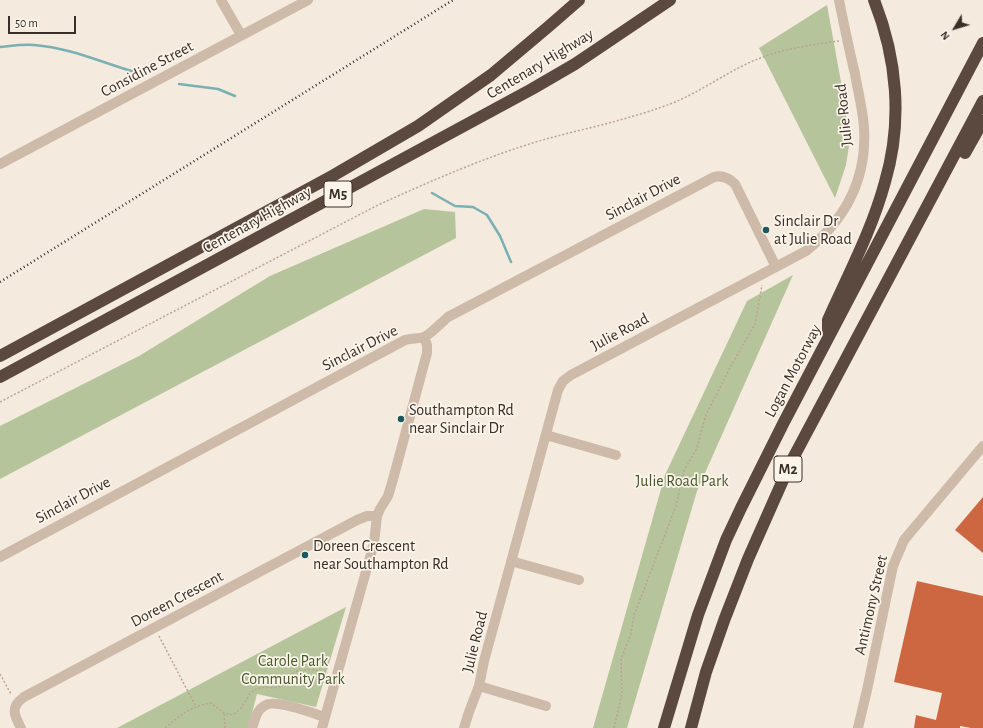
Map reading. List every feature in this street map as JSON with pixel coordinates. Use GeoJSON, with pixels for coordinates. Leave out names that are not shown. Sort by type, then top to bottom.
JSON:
{"type":"FeatureCollection","features":[{"type":"Feature","properties":{"kind":"highway","name":"Centenary Highway"},"geometry":{"type":"LineString","coordinates":[[0,356],[327,179],[412,130],[491,75],[579,0]]}},
{"type":"Feature","properties":{"kind":"highway","name":"Centenary Highway"},"geometry":{"type":"LineString","coordinates":[[0,377],[532,89],[575,64],[670,0]]}},
{"type":"Feature","properties":{"kind":"highway"},"geometry":{"type":"LineString","coordinates":[[828,337],[828,320],[873,217],[886,181],[893,147],[896,111],[894,79],[888,44],[874,0]]}},
{"type":"Feature","properties":{"kind":"highway","name":"Logan Motorway"},"geometry":{"type":"LineString","coordinates":[[664,728],[698,615],[726,540],[763,462],[983,43]]}},
{"type":"Feature","properties":{"kind":"highway","name":"M2"},"geometry":{"type":"LineString","coordinates":[[690,728],[706,672],[725,618],[768,511],[815,416],[983,101]]}},
{"type":"Feature","properties":{"kind":"highway"},"geometry":{"type":"LineString","coordinates":[[952,161],[964,154],[983,121]]}},
{"type":"Feature","properties":{"kind":"street"},"geometry":{"type":"LineString","coordinates":[[220,0],[241,35]]}},
{"type":"Feature","properties":{"kind":"street","name":"Considine Street"},"geometry":{"type":"LineString","coordinates":[[0,164],[308,0]]}},
{"type":"Feature","properties":{"kind":"street","name":"Julie Road"},"geometry":{"type":"LineString","coordinates":[[464,728],[479,686],[484,661],[558,390],[563,381],[571,374],[806,251],[825,235],[840,217],[850,200],[857,181],[862,160],[864,128],[861,104],[844,40],[839,0]]}},
{"type":"Feature","properties":{"kind":"street","name":"Sinclair Drive"},"geometry":{"type":"LineString","coordinates":[[0,557],[399,344],[413,338],[424,337],[430,334],[448,317],[710,178],[717,176],[727,178],[734,184],[776,267]]}},
{"type":"Feature","properties":{"kind":"street"},"geometry":{"type":"LineString","coordinates":[[322,728],[324,716],[374,543],[377,516],[382,504],[388,496],[392,484],[427,353],[427,345],[424,337]]}},
{"type":"Feature","properties":{"kind":"street"},"geometry":{"type":"LineString","coordinates":[[546,436],[616,455]]}},
{"type":"Feature","properties":{"kind":"street","name":"Antimony Street"},"geometry":{"type":"LineString","coordinates":[[858,728],[893,566],[904,540],[983,446]]}},
{"type":"Feature","properties":{"kind":"street","name":"Doreen Crescent"},"geometry":{"type":"LineString","coordinates":[[17,703],[24,697],[357,520],[367,516],[377,516]]}},
{"type":"Feature","properties":{"kind":"street"},"geometry":{"type":"LineString","coordinates":[[511,561],[579,580]]}},
{"type":"Feature","properties":{"kind":"street"},"geometry":{"type":"LineString","coordinates":[[479,686],[546,706]]}},
{"type":"Feature","properties":{"kind":"street"},"geometry":{"type":"LineString","coordinates":[[17,703],[14,713],[21,728]]}},
{"type":"Feature","properties":{"kind":"street"},"geometry":{"type":"LineString","coordinates":[[252,728],[259,710],[268,704],[282,704],[324,716]]}},
{"type":"Feature","properties":{"kind":"path"},"geometry":{"type":"LineString","coordinates":[[0,402],[378,205],[442,176],[489,157],[672,104],[754,60],[788,50],[844,40]]}},
{"type":"Feature","properties":{"kind":"path"},"geometry":{"type":"LineString","coordinates":[[614,728],[622,693],[621,659],[631,634],[634,615],[676,506],[684,471],[697,448],[706,417],[732,364],[756,324],[762,285]]}},
{"type":"Feature","properties":{"kind":"path"},"geometry":{"type":"LineString","coordinates":[[154,628],[196,707]]}},
{"type":"Feature","properties":{"kind":"path"},"geometry":{"type":"LineString","coordinates":[[165,728],[189,709],[211,703],[224,714],[230,715],[236,713],[252,691],[256,689],[276,688],[283,686],[290,676],[298,671],[309,669],[328,673]]}},
{"type":"Feature","properties":{"kind":"path"},"geometry":{"type":"LineString","coordinates":[[0,674],[17,703]]}},
{"type":"Feature","properties":{"kind":"path"},"geometry":{"type":"LineString","coordinates":[[224,714],[225,728]]}},
{"type":"Feature","properties":{"kind":"green space"},"geometry":{"type":"Polygon","coordinates":[[[827,5],[845,104],[849,146],[846,165],[835,198],[759,48],[827,5]]]}},
{"type":"Feature","properties":{"kind":"green space"},"geometry":{"type":"Polygon","coordinates":[[[424,209],[455,212],[456,238],[0,479],[0,426],[139,356],[270,276],[424,209]]]}},
{"type":"Feature","properties":{"kind":"green space","name":"Julie Road Park"},"geometry":{"type":"Polygon","coordinates":[[[793,275],[697,491],[627,728],[593,728],[665,475],[747,301],[793,275]]]}},
{"type":"Feature","properties":{"kind":"green space","name":"Carole Park Community Park"},"geometry":{"type":"Polygon","coordinates":[[[346,607],[316,707],[257,694],[248,728],[117,728],[346,607]]]}},
{"type":"Feature","properties":{"kind":"building"},"geometry":{"type":"Polygon","coordinates":[[[983,497],[983,553],[955,530],[983,497]]]}},
{"type":"Feature","properties":{"kind":"building"},"geometry":{"type":"Polygon","coordinates":[[[917,581],[983,596],[983,728],[960,726],[960,728],[914,728],[916,715],[936,720],[942,693],[894,682],[917,581]]]}},
{"type":"Feature","properties":{"kind":"waterway"},"geometry":{"type":"LineString","coordinates":[[0,47],[34,45],[61,49],[138,73]]}},
{"type":"Feature","properties":{"kind":"waterway"},"geometry":{"type":"LineString","coordinates":[[179,84],[218,89],[235,96]]}},
{"type":"Feature","properties":{"kind":"waterway"},"geometry":{"type":"LineString","coordinates":[[432,193],[455,206],[473,207],[487,215],[500,236],[511,262]]}},
{"type":"Feature","properties":{"kind":"railway"},"geometry":{"type":"LineString","coordinates":[[0,282],[453,0]]}},
{"type":"Feature","properties":{"kind":"place","name":"Sinclair Dr at Julie Road"},"geometry":{"type":"Point","coordinates":[766,230]}},
{"type":"Feature","properties":{"kind":"place","name":"Southampton Rd near Sinclair Dr"},"geometry":{"type":"Point","coordinates":[401,419]}},
{"type":"Feature","properties":{"kind":"place","name":"Doreen Crescent near Southampton Rd"},"geometry":{"type":"Point","coordinates":[305,555]}}]}
